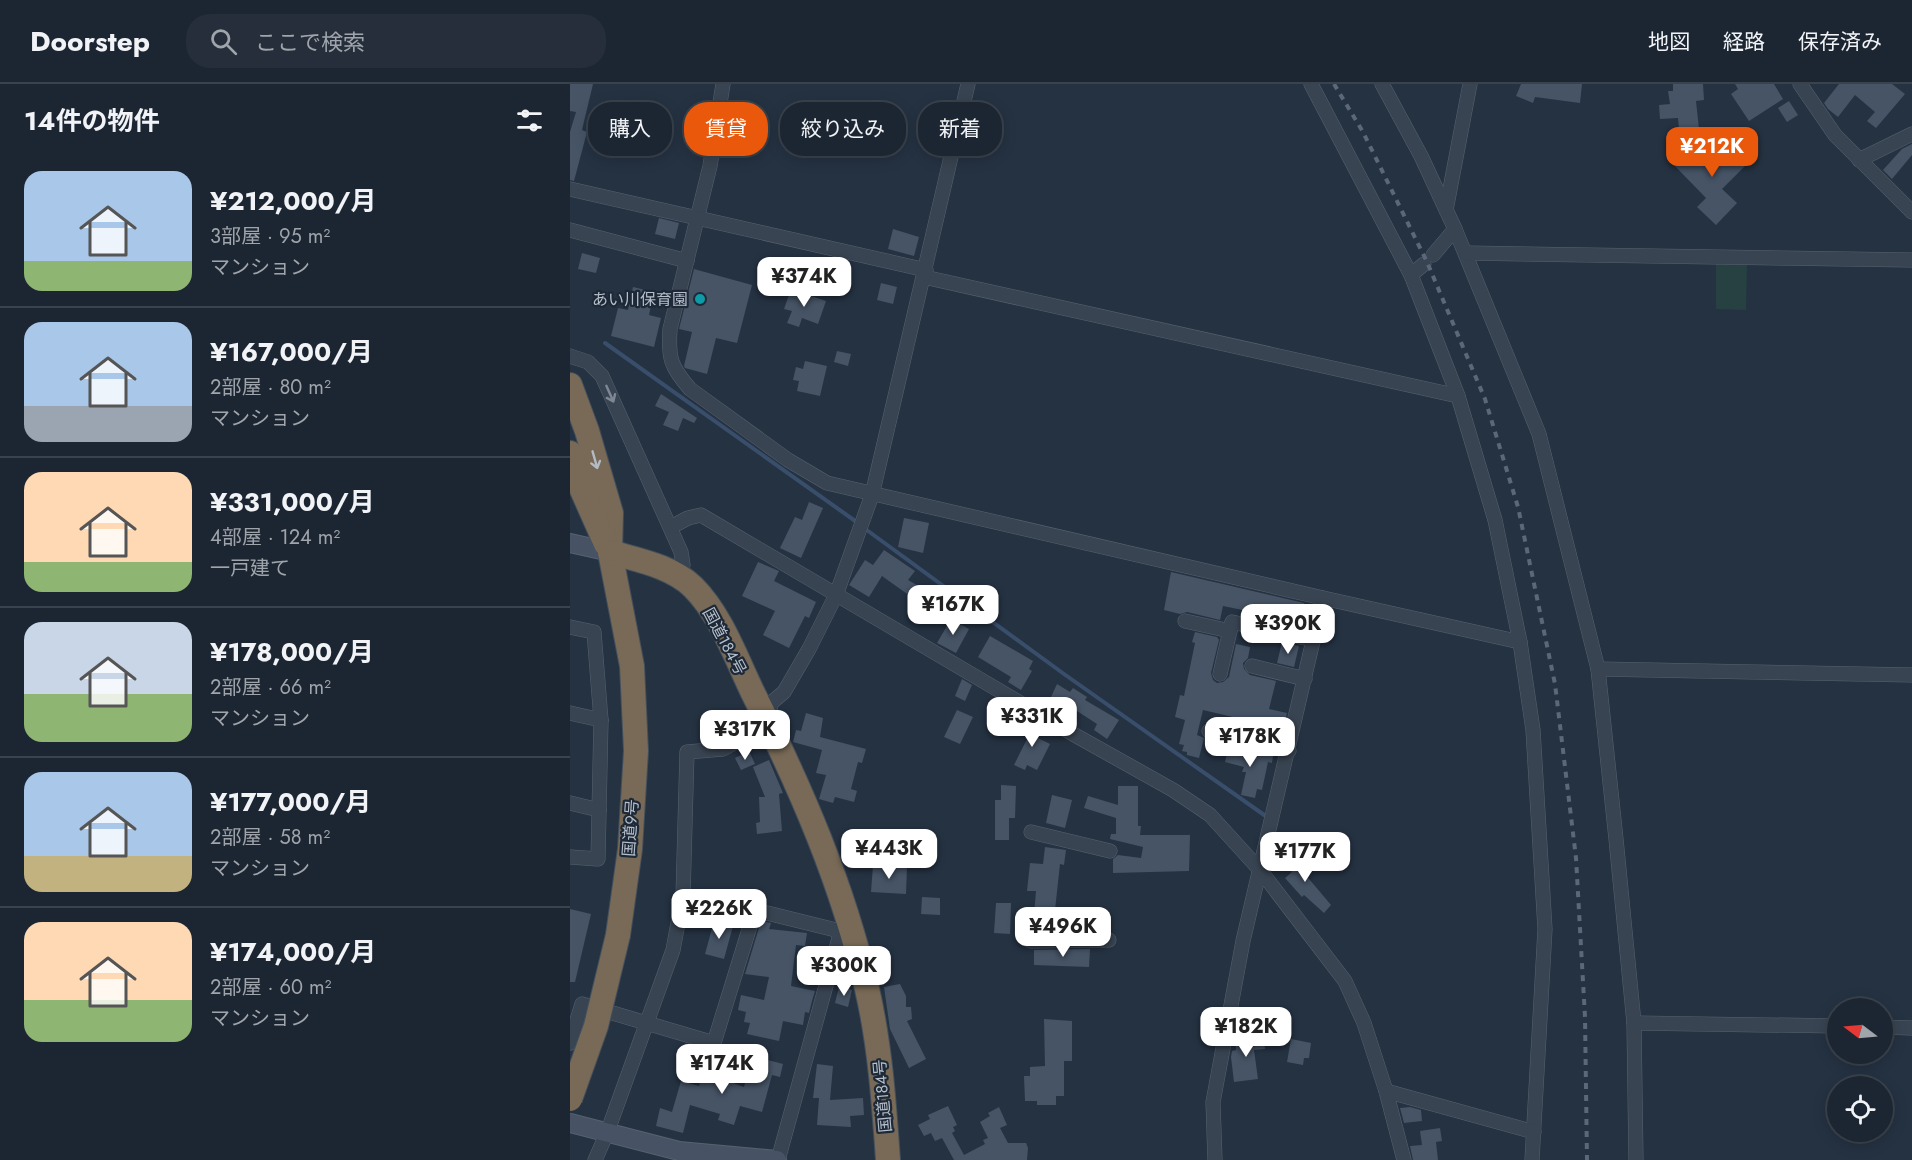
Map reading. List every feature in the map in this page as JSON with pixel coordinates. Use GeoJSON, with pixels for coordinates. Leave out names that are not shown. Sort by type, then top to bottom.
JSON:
{"type":"FeatureCollection","features":[{"type":"Feature","properties":{"kind":"highway","name":"国道9号"},"geometry":{"type":"LineString","coordinates":[[570,385],[587,431],[611,513],[610,552],[632,666],[636,751],[630,849],[618,935],[596,1026],[570,1099]]}},
{"type":"Feature","properties":{"kind":"highway","name":"国道9号"},"geometry":{"type":"LineString","coordinates":[[570,453],[582,490],[610,552]]}},
{"type":"Feature","properties":{"kind":"highway","name":"国道184号"},"geometry":{"type":"LineString","coordinates":[[610,552],[680,576],[702,597],[717,621],[769,724],[824,845],[847,933],[867,990],[882,1075],[888,1160]]}},
{"type":"Feature","properties":{"kind":"street"},"geometry":{"type":"LineString","coordinates":[[723,84],[710,166],[668,353],[677,374],[690,389],[788,460],[827,483],[872,495],[1520,642]]}},
{"type":"Feature","properties":{"kind":"street"},"geometry":{"type":"LineString","coordinates":[[595,1160],[607,1133],[673,950],[682,896],[687,752],[723,749],[769,724],[771,703],[784,692],[836,595],[872,495],[968,84]]}},
{"type":"Feature","properties":{"kind":"street"},"geometry":{"type":"LineString","coordinates":[[1311,84],[1411,275],[1458,396],[1495,520],[1520,642],[1533,730],[1545,929],[1532,1160]]}},
{"type":"Feature","properties":{"kind":"street"},"geometry":{"type":"LineString","coordinates":[[1382,84],[1421,156],[1466,253],[1539,434],[1598,669],[1634,1023],[1636,1160]]}},
{"type":"Feature","properties":{"kind":"street"},"geometry":{"type":"LineString","coordinates":[[1446,210],[1470,84]]}},
{"type":"Feature","properties":{"kind":"street"},"geometry":{"type":"LineString","coordinates":[[1800,84],[1834,135],[1912,212]]}},
{"type":"Feature","properties":{"kind":"street"},"geometry":{"type":"LineString","coordinates":[[1858,160],[1912,134]]}},
{"type":"Feature","properties":{"kind":"street"},"geometry":{"type":"LineString","coordinates":[[570,189],[925,274],[1458,396]]}},
{"type":"Feature","properties":{"kind":"street"},"geometry":{"type":"LineString","coordinates":[[570,230],[687,261]]}},
{"type":"Feature","properties":{"kind":"street"},"geometry":{"type":"LineString","coordinates":[[1411,275],[1455,230]]}},
{"type":"Feature","properties":{"kind":"street"},"geometry":{"type":"LineString","coordinates":[[1466,253],[1912,260]]}},
{"type":"Feature","properties":{"kind":"street"},"geometry":{"type":"LineString","coordinates":[[570,356],[588,362],[602,376],[681,552],[683,565],[680,576]]}},
{"type":"Feature","properties":{"kind":"street"},"geometry":{"type":"LineString","coordinates":[[671,527],[688,518],[701,515],[1073,734],[1173,790],[1210,815],[1260,870],[1345,981],[1364,1023],[1386,1091],[1404,1160]]}},
{"type":"Feature","properties":{"kind":"street"},"geometry":{"type":"LineString","coordinates":[[570,543],[610,552]]}},
{"type":"Feature","properties":{"kind":"street"},"geometry":{"type":"LineString","coordinates":[[1215,1160],[1213,1101],[1243,941],[1323,598]]}},
{"type":"Feature","properties":{"kind":"street"},"geometry":{"type":"LineString","coordinates":[[1185,621],[1230,631]]}},
{"type":"Feature","properties":{"kind":"street"},"geometry":{"type":"LineString","coordinates":[[1220,674],[1232,622],[1314,640]]}},
{"type":"Feature","properties":{"kind":"street"},"geometry":{"type":"LineString","coordinates":[[570,627],[594,632],[601,720],[598,859],[570,857]]}},
{"type":"Feature","properties":{"kind":"street"},"geometry":{"type":"LineString","coordinates":[[1252,666],[1305,679]]}},
{"type":"Feature","properties":{"kind":"street"},"geometry":{"type":"LineString","coordinates":[[1598,669],[1912,675]]}},
{"type":"Feature","properties":{"kind":"street"},"geometry":{"type":"LineString","coordinates":[[570,713],[601,720]]}},
{"type":"Feature","properties":{"kind":"street"},"geometry":{"type":"LineString","coordinates":[[1209,731],[1288,751]]}},
{"type":"Feature","properties":{"kind":"street"},"geometry":{"type":"LineString","coordinates":[[570,803],[599,810]]}},
{"type":"Feature","properties":{"kind":"street"},"geometry":{"type":"LineString","coordinates":[[1031,832],[1110,851]]}},
{"type":"Feature","properties":{"kind":"street"},"geometry":{"type":"LineString","coordinates":[[570,1123],[677,1155],[777,1160],[847,933],[755,910],[682,896]]}},
{"type":"Feature","properties":{"kind":"street"},"geometry":{"type":"LineString","coordinates":[[570,1043],[582,1004],[714,1043],[755,910]]}},
{"type":"Feature","properties":{"kind":"street"},"geometry":{"type":"LineString","coordinates":[[1030,941],[1109,940]]}},
{"type":"Feature","properties":{"kind":"street"},"geometry":{"type":"LineString","coordinates":[[1634,1023],[1827,1026]]}},
{"type":"Feature","properties":{"kind":"street"},"geometry":{"type":"LineString","coordinates":[[1893,1027],[1912,1028]]}},
{"type":"Feature","properties":{"kind":"street"},"geometry":{"type":"LineString","coordinates":[[1386,1091],[1534,1132]]}},
{"type":"Feature","properties":{"kind":"green space"},"geometry":{"type":"Polygon","coordinates":[[[1747,262],[1746,310],[1716,309],[1716,263],[1747,262]]]}},
{"type":"Feature","properties":{"kind":"building"},"geometry":{"type":"Polygon","coordinates":[[[570,84],[593,84],[582,130],[587,132],[574,181],[570,180],[570,132],[576,112],[570,111],[570,84]]]}},
{"type":"Feature","properties":{"kind":"building"},"geometry":{"type":"Polygon","coordinates":[[[1521,84],[1582,84],[1580,103],[1535,97],[1533,103],[1516,96],[1521,84]]]}},
{"type":"Feature","properties":{"kind":"building"},"geometry":{"type":"Polygon","coordinates":[[[1673,84],[1703,84],[1704,100],[1696,101],[1699,129],[1679,130],[1678,118],[1660,119],[1659,105],[1670,104],[1668,91],[1673,91],[1673,84]]]}},
{"type":"Feature","properties":{"kind":"building"},"geometry":{"type":"Polygon","coordinates":[[[1735,84],[1774,84],[1783,99],[1749,121],[1731,94],[1738,89],[1735,84]]]}},
{"type":"Feature","properties":{"kind":"building"},"geometry":{"type":"Polygon","coordinates":[[[1839,84],[1892,84],[1905,94],[1876,128],[1867,121],[1875,112],[1855,95],[1838,117],[1828,109],[1824,103],[1839,84]]]}},
{"type":"Feature","properties":{"kind":"building"},"geometry":{"type":"Polygon","coordinates":[[[1789,101],[1798,115],[1787,122],[1778,108],[1789,101]]]}},
{"type":"Feature","properties":{"kind":"building"},"geometry":{"type":"Polygon","coordinates":[[[1704,143],[1710,149],[1714,144],[1730,161],[1739,152],[1749,162],[1722,189],[1737,203],[1716,225],[1697,207],[1706,198],[1671,162],[1680,153],[1687,160],[1704,143]]]}},
{"type":"Feature","properties":{"kind":"building"},"geometry":{"type":"Polygon","coordinates":[[[1912,144],[1912,155],[1892,179],[1883,170],[1902,149],[1912,144]]]}},
{"type":"Feature","properties":{"kind":"building"},"geometry":{"type":"Polygon","coordinates":[[[659,218],[679,223],[675,239],[655,234],[659,218]]]}},
{"type":"Feature","properties":{"kind":"building"},"geometry":{"type":"Polygon","coordinates":[[[893,229],[919,237],[914,256],[888,249],[893,229]]]}},
{"type":"Feature","properties":{"kind":"building"},"geometry":{"type":"Polygon","coordinates":[[[582,253],[600,258],[596,273],[578,269],[582,253]]]}},
{"type":"Feature","properties":{"kind":"building","name":"あい川保育園"},"geometry":{"type":"Polygon","coordinates":[[[694,269],[752,285],[737,343],[716,338],[707,374],[685,368],[692,332],[679,329],[694,269]]]}},
{"type":"Feature","properties":{"kind":"building"},"geometry":{"type":"Polygon","coordinates":[[[881,283],[897,287],[893,304],[877,300],[881,283]]]}},
{"type":"Feature","properties":{"kind":"building"},"geometry":{"type":"Polygon","coordinates":[[[633,287],[654,292],[649,315],[661,318],[654,347],[611,336],[618,308],[628,310],[633,287]]]}},
{"type":"Feature","properties":{"kind":"building"},"geometry":{"type":"Polygon","coordinates":[[[791,289],[826,301],[818,324],[802,318],[799,327],[787,323],[792,311],[784,309],[791,289]]]}},
{"type":"Feature","properties":{"kind":"building"},"geometry":{"type":"Polygon","coordinates":[[[837,351],[851,354],[848,366],[834,362],[837,351]]]}},
{"type":"Feature","properties":{"kind":"building"},"geometry":{"type":"Polygon","coordinates":[[[805,361],[827,366],[820,396],[797,391],[799,381],[793,380],[796,367],[803,369],[805,361]]]}},
{"type":"Feature","properties":{"kind":"building"},"geometry":{"type":"Polygon","coordinates":[[[661,394],[697,418],[694,423],[683,418],[678,431],[663,425],[669,412],[655,406],[661,394]]]}},
{"type":"Feature","properties":{"kind":"building"},"geometry":{"type":"Polygon","coordinates":[[[809,502],[823,508],[801,558],[780,548],[795,517],[802,520],[809,502]]]}},
{"type":"Feature","properties":{"kind":"building"},"geometry":{"type":"Polygon","coordinates":[[[904,518],[929,523],[923,553],[898,547],[904,518]]]}},
{"type":"Feature","properties":{"kind":"building"},"geometry":{"type":"Polygon","coordinates":[[[884,550],[915,571],[908,580],[953,606],[947,617],[910,596],[882,576],[869,597],[849,585],[865,560],[873,565],[884,550]]]}},
{"type":"Feature","properties":{"kind":"building"},"geometry":{"type":"Polygon","coordinates":[[[758,562],[779,571],[774,581],[816,602],[809,618],[805,616],[789,648],[763,635],[775,611],[742,596],[758,562]]]}},
{"type":"Feature","properties":{"kind":"building"},"geometry":{"type":"Polygon","coordinates":[[[1171,572],[1304,603],[1300,628],[1286,625],[1287,619],[1223,606],[1220,620],[1187,612],[1180,614],[1164,610],[1171,572]]]}},
{"type":"Feature","properties":{"kind":"building"},"geometry":{"type":"Polygon","coordinates":[[[951,619],[969,629],[956,653],[937,643],[951,619]]]}},
{"type":"Feature","properties":{"kind":"building"},"geometry":{"type":"Polygon","coordinates":[[[1195,632],[1217,637],[1219,640],[1211,673],[1213,680],[1217,683],[1229,677],[1236,644],[1250,647],[1248,658],[1243,663],[1244,669],[1250,675],[1276,681],[1269,709],[1287,713],[1282,735],[1278,735],[1277,739],[1248,731],[1250,721],[1203,710],[1197,735],[1204,738],[1199,758],[1182,751],[1184,745],[1179,744],[1185,720],[1175,717],[1180,695],[1184,696],[1195,643],[1192,642],[1195,632]]]}},
{"type":"Feature","properties":{"kind":"building"},"geometry":{"type":"Polygon","coordinates":[[[990,636],[1033,661],[1029,669],[1032,671],[1021,690],[1008,682],[1011,677],[978,657],[990,636]]]}},
{"type":"Feature","properties":{"kind":"building"},"geometry":{"type":"Polygon","coordinates":[[[1282,642],[1299,646],[1294,667],[1277,663],[1282,642]]]}},
{"type":"Feature","properties":{"kind":"building"},"geometry":{"type":"Polygon","coordinates":[[[962,679],[972,685],[965,701],[955,696],[962,679]]]}},
{"type":"Feature","properties":{"kind":"building"},"geometry":{"type":"Polygon","coordinates":[[[1057,684],[1070,692],[1073,688],[1087,697],[1085,700],[1119,720],[1107,739],[1094,730],[1097,724],[1077,711],[1074,716],[1064,710],[1067,706],[1051,697],[1057,684]]]}},
{"type":"Feature","properties":{"kind":"building"},"geometry":{"type":"Polygon","coordinates":[[[957,710],[973,717],[960,744],[944,737],[957,710]]]}},
{"type":"Feature","properties":{"kind":"building"},"geometry":{"type":"Polygon","coordinates":[[[806,713],[823,718],[820,737],[866,749],[862,763],[858,762],[851,789],[857,791],[854,802],[835,797],[833,803],[819,799],[826,775],[816,773],[822,750],[793,742],[796,730],[801,731],[806,713]]]}},
{"type":"Feature","properties":{"kind":"building"},"geometry":{"type":"Polygon","coordinates":[[[1030,719],[1042,726],[1036,737],[1050,744],[1037,770],[1027,765],[1025,770],[1014,765],[1028,737],[1022,735],[1030,719]]]}},
{"type":"Feature","properties":{"kind":"building"},"geometry":{"type":"Polygon","coordinates":[[[1229,745],[1273,756],[1272,763],[1268,762],[1262,790],[1257,789],[1255,798],[1241,795],[1246,772],[1242,772],[1244,767],[1225,762],[1229,745]]]}},
{"type":"Feature","properties":{"kind":"building"},"geometry":{"type":"Polygon","coordinates":[[[749,751],[755,764],[741,770],[735,758],[749,751]]]}},
{"type":"Feature","properties":{"kind":"building"},"geometry":{"type":"Polygon","coordinates":[[[769,760],[783,793],[779,794],[782,831],[757,834],[756,823],[760,822],[759,797],[765,797],[753,767],[769,760]]]}},
{"type":"Feature","properties":{"kind":"building"},"geometry":{"type":"Polygon","coordinates":[[[1001,785],[1016,786],[1015,818],[1009,818],[1009,840],[995,840],[995,800],[1001,800],[1001,785]]]}},
{"type":"Feature","properties":{"kind":"building"},"geometry":{"type":"Polygon","coordinates":[[[1118,786],[1138,786],[1140,835],[1190,835],[1189,871],[1113,873],[1113,859],[1118,855],[1141,858],[1143,847],[1110,839],[1111,834],[1116,834],[1116,818],[1084,808],[1088,796],[1118,805],[1118,786]]]}},
{"type":"Feature","properties":{"kind":"building"},"geometry":{"type":"Polygon","coordinates":[[[1052,795],[1072,800],[1065,828],[1046,823],[1052,795]]]}},
{"type":"Feature","properties":{"kind":"building"},"geometry":{"type":"Polygon","coordinates":[[[1045,847],[1066,850],[1064,865],[1060,864],[1055,910],[1089,911],[1088,931],[1061,932],[1061,928],[1033,926],[1036,891],[1027,891],[1030,863],[1043,864],[1045,847]]]}},
{"type":"Feature","properties":{"kind":"building"},"geometry":{"type":"Polygon","coordinates":[[[1295,852],[1304,863],[1299,867],[1331,905],[1324,913],[1304,895],[1302,897],[1285,878],[1292,872],[1284,861],[1295,852]]]}},
{"type":"Feature","properties":{"kind":"building"},"geometry":{"type":"Polygon","coordinates":[[[873,865],[907,867],[906,894],[871,892],[873,865]]]}},
{"type":"Feature","properties":{"kind":"building"},"geometry":{"type":"Polygon","coordinates":[[[922,897],[940,898],[940,915],[921,914],[922,897]]]}},
{"type":"Feature","properties":{"kind":"building"},"geometry":{"type":"Polygon","coordinates":[[[996,903],[1011,903],[1010,934],[994,933],[996,903]]]}},
{"type":"Feature","properties":{"kind":"building"},"geometry":{"type":"Polygon","coordinates":[[[570,909],[591,914],[575,982],[570,982],[570,909]]]}},
{"type":"Feature","properties":{"kind":"building"},"geometry":{"type":"Polygon","coordinates":[[[714,921],[733,926],[724,959],[705,954],[714,921]]]}},
{"type":"Feature","properties":{"kind":"building"},"geometry":{"type":"Polygon","coordinates":[[[761,921],[771,923],[769,929],[807,933],[805,946],[796,945],[791,986],[815,991],[809,1013],[805,1012],[803,1025],[783,1021],[779,1041],[747,1034],[750,1023],[744,1022],[746,1012],[738,1010],[741,995],[764,1000],[769,977],[745,974],[761,921]]]}},
{"type":"Feature","properties":{"kind":"building"},"geometry":{"type":"Polygon","coordinates":[[[1090,949],[1089,967],[1034,965],[1034,950],[1090,949]]]}},
{"type":"Feature","properties":{"kind":"building"},"geometry":{"type":"Polygon","coordinates":[[[900,984],[906,996],[906,1007],[911,1007],[912,1019],[907,1021],[926,1059],[909,1068],[890,1029],[884,987],[900,984]]]}},
{"type":"Feature","properties":{"kind":"building"},"geometry":{"type":"Polygon","coordinates":[[[839,987],[852,990],[848,1007],[835,1003],[839,987]]]}},
{"type":"Feature","properties":{"kind":"building"},"geometry":{"type":"Polygon","coordinates":[[[1044,1019],[1072,1021],[1072,1061],[1064,1061],[1064,1096],[1056,1096],[1056,1105],[1037,1105],[1037,1101],[1025,1101],[1024,1076],[1030,1076],[1030,1067],[1045,1066],[1044,1019]]]}},
{"type":"Feature","properties":{"kind":"building"},"geometry":{"type":"Polygon","coordinates":[[[1263,1034],[1265,1049],[1254,1050],[1258,1079],[1234,1082],[1231,1057],[1232,1051],[1236,1050],[1235,1039],[1263,1034]]]}},
{"type":"Feature","properties":{"kind":"building"},"geometry":{"type":"Polygon","coordinates":[[[1291,1039],[1311,1043],[1309,1058],[1304,1058],[1303,1065],[1287,1062],[1291,1039]]]}},
{"type":"Feature","properties":{"kind":"building"},"geometry":{"type":"Polygon","coordinates":[[[752,1056],[783,1064],[780,1077],[772,1075],[762,1112],[740,1106],[734,1125],[718,1120],[720,1114],[690,1105],[683,1133],[656,1126],[660,1108],[672,1112],[681,1081],[699,1086],[703,1073],[711,1076],[715,1066],[725,1069],[722,1079],[744,1087],[752,1056]]]}},
{"type":"Feature","properties":{"kind":"building"},"geometry":{"type":"Polygon","coordinates":[[[817,1064],[833,1066],[830,1100],[863,1098],[864,1115],[850,1116],[851,1127],[817,1125],[819,1098],[813,1098],[817,1064]]]}},
{"type":"Feature","properties":{"kind":"building"},"geometry":{"type":"Polygon","coordinates":[[[948,1106],[957,1125],[953,1127],[955,1131],[952,1133],[964,1155],[985,1144],[983,1140],[988,1138],[980,1122],[990,1116],[988,1113],[999,1107],[1007,1125],[1000,1128],[1008,1143],[1026,1143],[1027,1160],[954,1160],[942,1138],[935,1141],[931,1133],[924,1136],[918,1125],[930,1119],[928,1115],[948,1106]]]}},
{"type":"Feature","properties":{"kind":"building"},"geometry":{"type":"Polygon","coordinates":[[[1410,1107],[1421,1110],[1422,1121],[1404,1123],[1400,1108],[1410,1107]]]}},
{"type":"Feature","properties":{"kind":"building"},"geometry":{"type":"Polygon","coordinates":[[[1440,1128],[1442,1141],[1436,1142],[1438,1160],[1413,1160],[1410,1146],[1422,1145],[1420,1131],[1440,1128]]]}},
{"type":"Feature","properties":{"kind":"waterway"},"geometry":{"type":"LineString","coordinates":[[605,343],[858,523]]}},
{"type":"Feature","properties":{"kind":"waterway"},"geometry":{"type":"LineString","coordinates":[[864,528],[1064,674],[1267,817],[1266,820]]}},
{"type":"Feature","properties":{"kind":"railway"},"geometry":{"type":"LineString","coordinates":[[1334,84],[1363,132],[1427,262],[1485,399],[1518,507],[1555,684],[1576,858],[1585,1017],[1587,1160]]}},
{"type":"Feature","properties":{"kind":"place","name":"あい川保育園"},"geometry":{"type":"Point","coordinates":[700,299]}}]}
